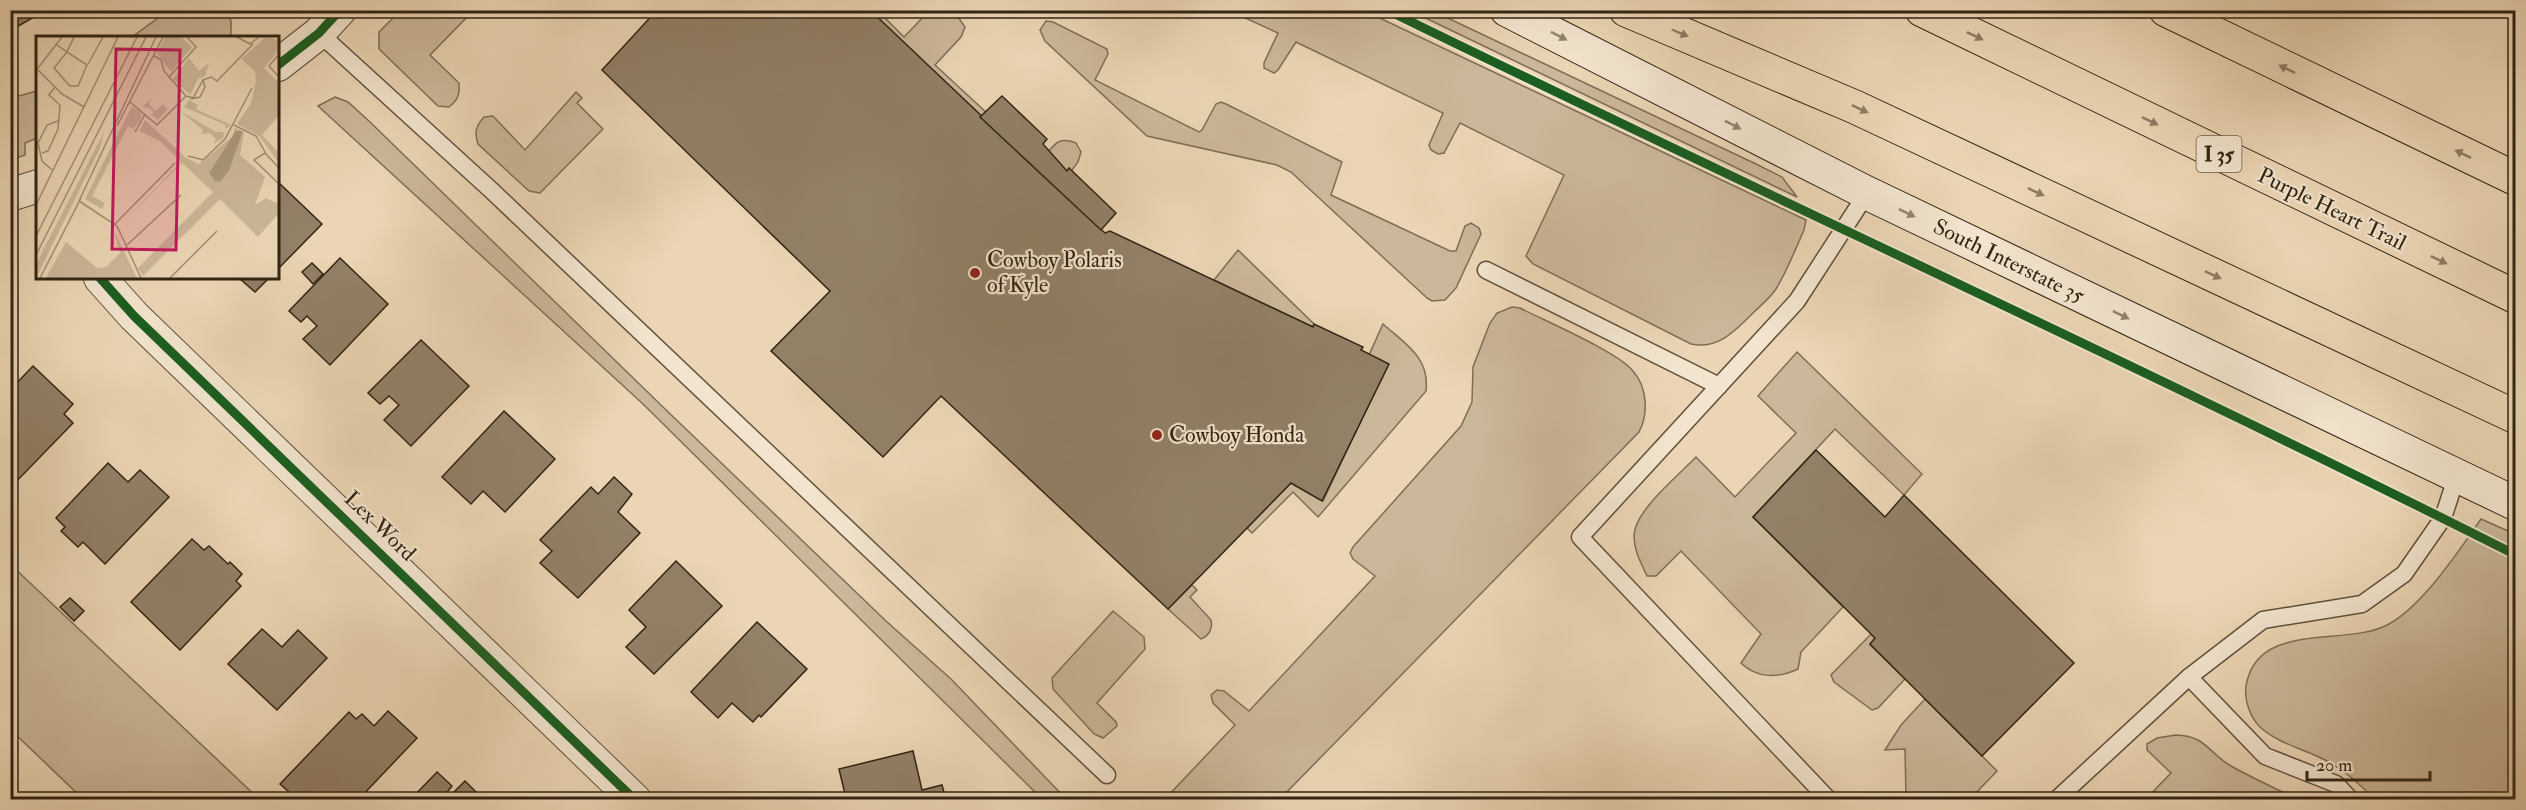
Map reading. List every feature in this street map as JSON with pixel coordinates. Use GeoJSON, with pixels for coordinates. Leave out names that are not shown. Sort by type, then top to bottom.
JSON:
{"type":"FeatureCollection","features":[{"type":"Feature","properties":{"kind":"highway"},"geometry":{"type":"LineString","coordinates":[[1626,10],[1855,107],[2516,417]]}},
{"type":"Feature","properties":{"kind":"highway","name":"Purple Heart Trail"},"geometry":{"type":"LineString","coordinates":[[1922,10],[2516,297]]}},
{"type":"Feature","properties":{"kind":"highway"},"geometry":{"type":"LineString","coordinates":[[2166,10],[2516,179]]}},
{"type":"Feature","properties":{"kind":"main road","name":"South Interstate 35"},"geometry":{"type":"LineString","coordinates":[[1507,10],[1867,193],[2516,504]]}},
{"type":"Feature","properties":{"kind":"street"},"geometry":{"type":"LineString","coordinates":[[279,64],[330,22]]}},
{"type":"Feature","properties":{"kind":"street"},"geometry":{"type":"LineString","coordinates":[[10,195],[36,187]]}},
{"type":"Feature","properties":{"kind":"street","name":"Lex Word"},"geometry":{"type":"LineString","coordinates":[[101,279],[134,316],[635,800]]}},
{"type":"Feature","properties":{"kind":"lane"},"geometry":{"type":"LineString","coordinates":[[330,22],[492,190],[1107,776]]}},
{"type":"Feature","properties":{"kind":"lane"},"geometry":{"type":"LineString","coordinates":[[1829,800],[1580,537],[1797,301],[1867,193]]}},
{"type":"Feature","properties":{"kind":"lane"},"geometry":{"type":"LineString","coordinates":[[1486,270],[1719,386]]}},
{"type":"Feature","properties":{"kind":"lane"},"geometry":{"type":"LineString","coordinates":[[2056,800],[2189,677],[2263,620],[2362,604],[2404,574],[2443,518],[2457,475]]}},
{"type":"Feature","properties":{"kind":"lane"},"geometry":{"type":"LineString","coordinates":[[2189,677],[2265,756],[2336,784],[2352,800]]}},
{"type":"Feature","properties":{"kind":"shaded area"},"geometry":{"type":"Polygon","coordinates":[[[169,10],[225,11],[231,21],[230,36],[133,36],[169,10]]]}},
{"type":"Feature","properties":{"kind":"shaded area"},"geometry":{"type":"Polygon","coordinates":[[[400,11],[473,11],[430,55],[459,83],[458,97],[449,107],[438,106],[379,49],[379,32],[400,11]]]}},
{"type":"Feature","properties":{"kind":"shaded area"},"geometry":{"type":"Polygon","coordinates":[[[870,11],[878,11],[904,37],[929,11],[954,11],[965,27],[961,37],[935,65],[1040,162],[1055,144],[1063,141],[1076,143],[1081,152],[1078,162],[1058,189],[870,11]]]}},
{"type":"Feature","properties":{"kind":"shaded area"},"geometry":{"type":"Polygon","coordinates":[[[1230,11],[1365,11],[1806,220],[1804,230],[1784,275],[1768,298],[1726,337],[1710,344],[1691,344],[1533,264],[1526,256],[1564,175],[1460,123],[1444,153],[1438,154],[1431,150],[1429,145],[1443,113],[1296,42],[1274,73],[1264,68],[1264,63],[1278,33],[1230,11]]]}},
{"type":"Feature","properties":{"kind":"shaded area"},"geometry":{"type":"Polygon","coordinates":[[[1411,11],[1433,11],[1756,164],[1782,177],[1797,197],[1411,11]]]}},
{"type":"Feature","properties":{"kind":"shaded area"},"geometry":{"type":"Polygon","coordinates":[[[1046,21],[1053,22],[1107,49],[1108,54],[1095,80],[1199,132],[1216,104],[1221,102],[1342,162],[1331,195],[1450,251],[1456,251],[1465,226],[1471,223],[1479,228],[1481,234],[1456,288],[1445,300],[1432,301],[1427,298],[1291,172],[1277,165],[1147,136],[1045,41],[1040,30],[1046,21]]]}},
{"type":"Feature","properties":{"kind":"shaded area"},"geometry":{"type":"Polygon","coordinates":[[[36,91],[36,138],[25,143],[25,155],[11,160],[11,98],[36,91]]]}},
{"type":"Feature","properties":{"kind":"shaded area"},"geometry":{"type":"Polygon","coordinates":[[[576,92],[582,98],[577,103],[603,129],[540,193],[529,191],[478,144],[476,129],[479,123],[484,117],[493,116],[525,150],[576,92]]]}},
{"type":"Feature","properties":{"kind":"shaded area"},"geometry":{"type":"Polygon","coordinates":[[[335,97],[348,102],[370,122],[886,621],[951,679],[1066,799],[1042,799],[643,404],[318,106],[335,97]]]}},
{"type":"Feature","properties":{"kind":"shaded area"},"geometry":{"type":"Polygon","coordinates":[[[1238,250],[1314,324],[1313,327],[1214,280],[1238,250]]]}},
{"type":"Feature","properties":{"kind":"shaded area"},"geometry":{"type":"Polygon","coordinates":[[[1512,307],[1520,308],[1597,346],[1625,363],[1638,377],[1644,392],[1644,417],[1639,432],[1280,799],[1165,799],[1235,725],[1213,703],[1211,695],[1217,690],[1224,691],[1249,711],[1375,576],[1353,559],[1350,553],[1353,547],[1461,426],[1472,402],[1473,367],[1490,323],[1497,313],[1512,307]]]}},
{"type":"Feature","properties":{"kind":"shaded area"},"geometry":{"type":"Polygon","coordinates":[[[1383,324],[1420,360],[1426,379],[1426,391],[1318,517],[1293,492],[1252,533],[1247,528],[1291,483],[1323,501],[1388,364],[1369,355],[1383,324]]]}},
{"type":"Feature","properties":{"kind":"shaded area"},"geometry":{"type":"Polygon","coordinates":[[[1797,352],[1922,474],[1904,495],[1835,429],[1753,517],[1843,607],[1801,652],[1798,669],[1783,674],[1768,675],[1754,672],[1741,663],[1761,634],[1681,551],[1656,576],[1647,576],[1640,562],[1634,536],[1636,526],[1649,505],[1696,457],[1735,497],[1796,433],[1758,396],[1797,352]]]}},
{"type":"Feature","properties":{"kind":"shaded area"},"geometry":{"type":"Polygon","coordinates":[[[2481,519],[2515,534],[2515,799],[2375,799],[2336,766],[2281,741],[2260,727],[2249,708],[2246,686],[2254,665],[2267,651],[2285,643],[2371,631],[2389,624],[2415,604],[2427,591],[2481,519]]]}},
{"type":"Feature","properties":{"kind":"shaded area"},"geometry":{"type":"Polygon","coordinates":[[[10,565],[259,799],[83,799],[11,730],[10,565]]]}},
{"type":"Feature","properties":{"kind":"shaded area"},"geometry":{"type":"Polygon","coordinates":[[[1192,585],[1197,590],[1190,597],[1211,620],[1210,631],[1201,639],[1168,609],[1192,585]]]}},
{"type":"Feature","properties":{"kind":"shaded area"},"geometry":{"type":"Polygon","coordinates":[[[1113,611],[1144,637],[1145,649],[1097,703],[1116,722],[1117,726],[1103,738],[1094,734],[1053,689],[1052,678],[1113,611]]]}},
{"type":"Feature","properties":{"kind":"shaded area"},"geometry":{"type":"Polygon","coordinates":[[[1871,634],[1875,638],[1870,645],[1905,679],[1878,708],[1872,710],[1834,682],[1831,675],[1871,634]]]}},
{"type":"Feature","properties":{"kind":"shaded area"},"geometry":{"type":"Polygon","coordinates":[[[1925,699],[1997,771],[1970,799],[1886,799],[1888,796],[1906,796],[1905,749],[1885,750],[1901,725],[1925,699]]]}},
{"type":"Feature","properties":{"kind":"shaded area"},"geometry":{"type":"Polygon","coordinates":[[[2176,735],[2194,738],[2231,766],[2297,799],[2146,799],[2171,773],[2147,750],[2147,744],[2157,738],[2176,735]]]}},
{"type":"Feature","properties":{"kind":"building"},"geometry":{"type":"Polygon","coordinates":[[[10,10],[46,10],[10,31],[10,10]]]}},
{"type":"Feature","properties":{"kind":"building"},"geometry":{"type":"Polygon","coordinates":[[[657,10],[870,10],[1105,233],[1110,231],[1313,327],[1314,324],[1363,347],[1361,350],[1389,364],[1322,501],[1291,483],[1168,609],[941,396],[883,457],[771,351],[830,291],[602,70],[657,10]]]}},
{"type":"Feature","properties":{"kind":"building"},"geometry":{"type":"Polygon","coordinates":[[[1002,96],[1047,139],[1043,144],[1067,171],[1069,168],[1116,213],[1101,230],[980,117],[1002,96]]]}},
{"type":"Feature","properties":{"kind":"building"},"geometry":{"type":"Polygon","coordinates":[[[279,183],[322,224],[279,268],[279,183]]]}},
{"type":"Feature","properties":{"kind":"building"},"geometry":{"type":"Polygon","coordinates":[[[340,258],[388,304],[330,365],[303,339],[317,326],[307,316],[301,322],[289,311],[340,258]]]}},
{"type":"Feature","properties":{"kind":"building"},"geometry":{"type":"Polygon","coordinates":[[[312,263],[323,274],[313,284],[302,272],[312,263]]]}},
{"type":"Feature","properties":{"kind":"building"},"geometry":{"type":"Polygon","coordinates":[[[240,279],[268,279],[255,292],[240,279]]]}},
{"type":"Feature","properties":{"kind":"building"},"geometry":{"type":"Polygon","coordinates":[[[421,340],[469,386],[411,446],[384,420],[399,405],[389,396],[380,404],[368,393],[421,340]]]}},
{"type":"Feature","properties":{"kind":"building"},"geometry":{"type":"Polygon","coordinates":[[[33,366],[73,404],[64,414],[73,423],[10,488],[10,390],[33,366]]]}},
{"type":"Feature","properties":{"kind":"building"},"geometry":{"type":"Polygon","coordinates":[[[504,411],[555,459],[505,512],[483,491],[471,504],[442,477],[504,411]]]}},
{"type":"Feature","properties":{"kind":"building"},"geometry":{"type":"Polygon","coordinates":[[[1816,450],[1885,517],[1904,495],[2074,663],[1982,756],[1870,644],[1875,638],[1753,517],[1816,450]]]}},
{"type":"Feature","properties":{"kind":"building"},"geometry":{"type":"Polygon","coordinates":[[[108,463],[128,482],[140,470],[169,497],[105,564],[83,542],[78,547],[61,531],[65,527],[56,518],[108,463]]]}},
{"type":"Feature","properties":{"kind":"building"},"geometry":{"type":"Polygon","coordinates":[[[614,477],[632,494],[618,512],[640,533],[578,598],[540,563],[552,551],[540,540],[591,487],[598,494],[614,477]]]}},
{"type":"Feature","properties":{"kind":"building"},"geometry":{"type":"Polygon","coordinates":[[[192,539],[204,550],[209,546],[228,564],[230,562],[242,574],[236,581],[241,586],[180,650],[131,602],[192,539]]]}},
{"type":"Feature","properties":{"kind":"building"},"geometry":{"type":"Polygon","coordinates":[[[676,561],[722,606],[654,674],[626,647],[646,627],[629,610],[676,561]]]}},
{"type":"Feature","properties":{"kind":"building"},"geometry":{"type":"Polygon","coordinates":[[[70,598],[84,611],[74,621],[60,607],[70,598]]]}},
{"type":"Feature","properties":{"kind":"building"},"geometry":{"type":"Polygon","coordinates":[[[757,622],[807,669],[761,717],[759,715],[753,722],[732,703],[718,718],[691,692],[757,622]]]}},
{"type":"Feature","properties":{"kind":"building"},"geometry":{"type":"Polygon","coordinates":[[[262,629],[282,647],[298,630],[327,658],[277,710],[228,664],[262,629]]]}},
{"type":"Feature","properties":{"kind":"building"},"geometry":{"type":"Polygon","coordinates":[[[388,711],[417,738],[358,800],[309,800],[302,793],[297,799],[280,784],[349,712],[356,719],[362,714],[374,726],[388,711]]]}},
{"type":"Feature","properties":{"kind":"building"},"geometry":{"type":"Polygon","coordinates":[[[913,751],[922,790],[942,785],[946,800],[840,800],[846,798],[839,769],[913,751]]]}},
{"type":"Feature","properties":{"kind":"building"},"geometry":{"type":"Polygon","coordinates":[[[437,772],[452,786],[447,792],[450,796],[465,781],[484,800],[410,800],[437,772]]]}},
{"type":"Feature","properties":{"kind":"cycle path"},"geometry":{"type":"LineString","coordinates":[[279,64],[319,33],[340,10]]}},
{"type":"Feature","properties":{"kind":"cycle path"},"geometry":{"type":"LineString","coordinates":[[1387,10],[2235,416],[2516,555]]}},
{"type":"Feature","properties":{"kind":"cycle path"},"geometry":{"type":"LineString","coordinates":[[101,279],[134,316],[635,800]]}},
{"type":"Feature","properties":{"kind":"place","name":"Cowboy Polaris of Kyle"},"geometry":{"type":"Point","coordinates":[975,273]}},
{"type":"Feature","properties":{"kind":"place","name":"Cowboy Honda"},"geometry":{"type":"Point","coordinates":[1157,435]}}]}
